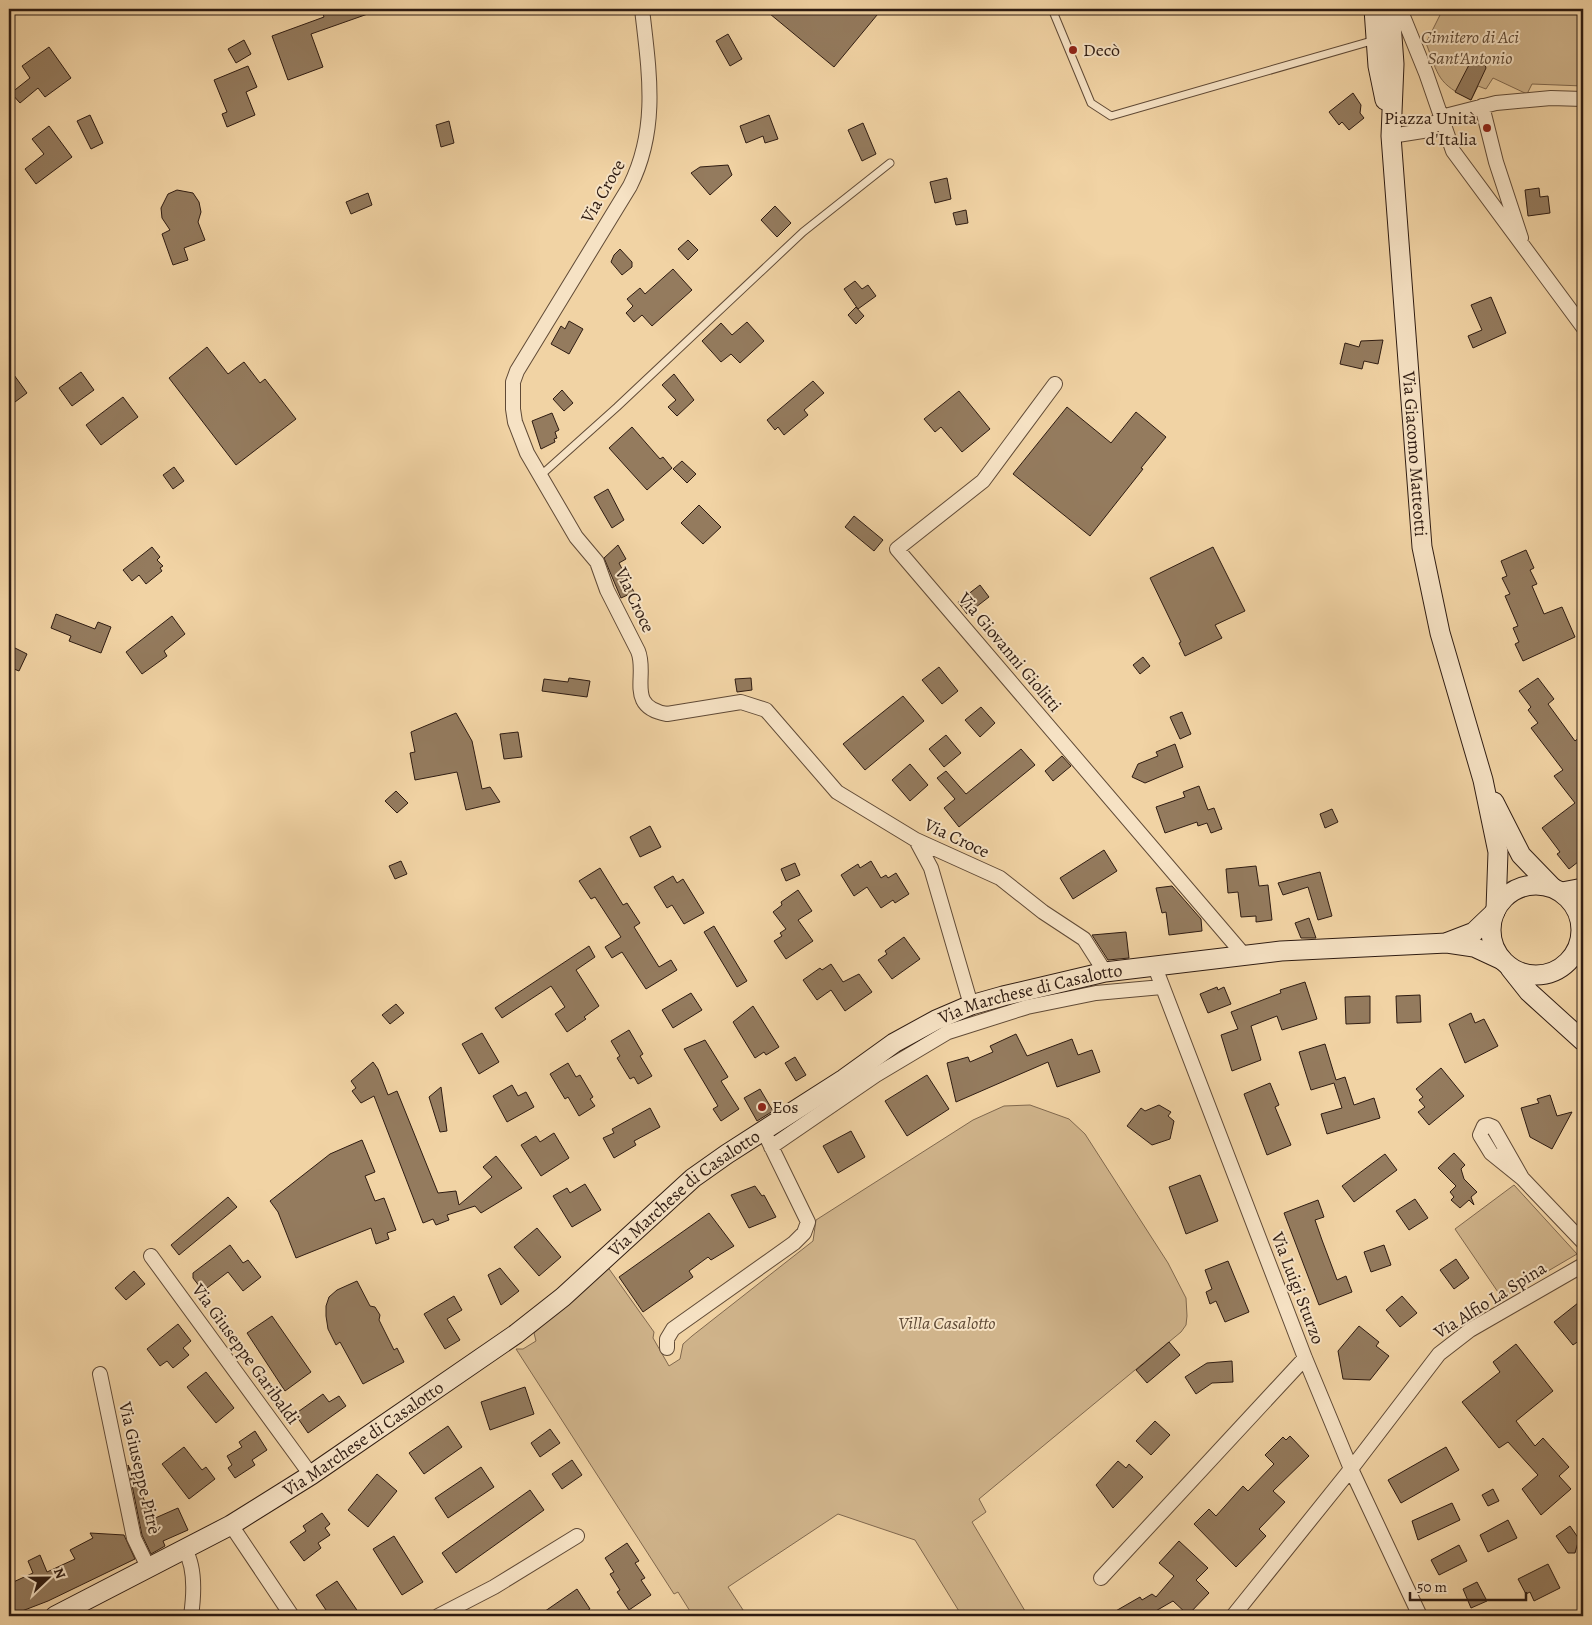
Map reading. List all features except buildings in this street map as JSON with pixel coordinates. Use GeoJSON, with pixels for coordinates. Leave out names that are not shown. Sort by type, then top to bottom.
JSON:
{"type":"FeatureCollection","features":[{"type":"Feature","properties":{"kind":"street","name":"Via Croce"},"geometry":{"type":"LineString","coordinates":[[642,9],[652,100],[642,161],[630,186],[513,382],[511,394],[515,422],[527,454],[576,537],[597,562],[607,590],[640,658],[640,692],[650,707],[667,714],[741,702],[766,710],[837,792],[916,840],[1000,878],[1043,912],[1084,939],[1104,972]]}},
{"type":"Feature","properties":{"kind":"street"},"geometry":{"type":"LineString","coordinates":[[1374,9],[1378,66],[1390,128]]}},
{"type":"Feature","properties":{"kind":"street"},"geometry":{"type":"LineString","coordinates":[[1390,9],[1394,64],[1390,128]]}},
{"type":"Feature","properties":{"kind":"street"},"geometry":{"type":"LineString","coordinates":[[1400,9],[1453,151],[1583,327]]}},
{"type":"Feature","properties":{"kind":"street"},"geometry":{"type":"LineString","coordinates":[[1390,128],[1429,130],[1441,117],[1496,103],[1551,98],[1583,99]]}},
{"type":"Feature","properties":{"kind":"street"},"geometry":{"type":"LineString","coordinates":[[1482,106],[1496,162],[1525,250]]}},
{"type":"Feature","properties":{"kind":"street","name":"Via Giacomo Matteotti"},"geometry":{"type":"LineString","coordinates":[[1390,128],[1422,547],[1440,633],[1483,780]]}},
{"type":"Feature","properties":{"kind":"street","name":"Via Giovanni Giolitti"},"geometry":{"type":"LineString","coordinates":[[1055,384],[983,481],[897,549],[1244,955]]}},
{"type":"Feature","properties":{"kind":"street"},"geometry":{"type":"LineString","coordinates":[[1483,780],[1521,855],[1577,910],[1582,932],[1583,970]]}},
{"type":"Feature","properties":{"kind":"street"},"geometry":{"type":"LineString","coordinates":[[1483,780],[1498,852],[1492,942],[1504,962],[1529,992],[1583,1040]]}},
{"type":"Feature","properties":{"kind":"street"},"geometry":{"type":"LineString","coordinates":[[916,840],[931,868],[971,1005]]}},
{"type":"Feature","properties":{"kind":"street"},"geometry":{"type":"LineString","coordinates":[[1447,943],[1474,932],[1506,896],[1520,888],[1541,885],[1557,890],[1583,888]]}},
{"type":"Feature","properties":{"kind":"street"},"geometry":{"type":"LineString","coordinates":[[1447,943],[1474,946],[1515,970],[1530,975],[1547,975],[1557,971],[1573,957],[1582,932]]}},
{"type":"Feature","properties":{"kind":"street","name":"Via Marchese di Casalotto"},"geometry":{"type":"LineString","coordinates":[[55,1616],[231,1525],[311,1475],[516,1334],[563,1297],[694,1178],[767,1139],[894,1043],[936,1020],[971,1005],[1035,987],[1104,972],[1281,951],[1447,943]]}},
{"type":"Feature","properties":{"kind":"street","name":"Via Luigi Sturzo"},"geometry":{"type":"LineString","coordinates":[[1155,967],[1305,1358],[1351,1469],[1420,1616]]}},
{"type":"Feature","properties":{"kind":"street"},"geometry":{"type":"LineString","coordinates":[[667,1348],[667,1339],[673,1329],[794,1243],[804,1233],[808,1222],[767,1139],[948,1032],[1035,1005],[1096,993],[1162,987]]}},
{"type":"Feature","properties":{"kind":"street"},"geometry":{"type":"LineString","coordinates":[[1522,1178],[1583,1242]]}},
{"type":"Feature","properties":{"kind":"street","name":"Via Giuseppe Garibaldi"},"geometry":{"type":"LineString","coordinates":[[151,1256],[311,1475]]}},
{"type":"Feature","properties":{"kind":"street","name":"Via Alfio La Spina"},"geometry":{"type":"LineString","coordinates":[[1233,1616],[1351,1469],[1439,1354],[1470,1330],[1583,1265]]}},
{"type":"Feature","properties":{"kind":"street"},"geometry":{"type":"LineString","coordinates":[[1101,1578],[1305,1358]]}},
{"type":"Feature","properties":{"kind":"street","name":"Via Giuseppe Pitrè"},"geometry":{"type":"LineString","coordinates":[[100,1374],[134,1538],[148,1569]]}},
{"type":"Feature","properties":{"kind":"street"},"geometry":{"type":"LineString","coordinates":[[231,1525],[292,1616]]}},
{"type":"Feature","properties":{"kind":"street"},"geometry":{"type":"LineString","coordinates":[[438,1616],[494,1588],[577,1536]]}},
{"type":"Feature","properties":{"kind":"street"},"geometry":{"type":"LineString","coordinates":[[185,1550],[190,1559],[193,1586],[191,1616]]}},
{"type":"Feature","properties":{"kind":"lane"},"geometry":{"type":"LineString","coordinates":[[1052,9],[1091,103],[1111,116],[1376,40]]}},
{"type":"Feature","properties":{"kind":"lane"},"geometry":{"type":"LineString","coordinates":[[540,476],[617,407],[803,232],[890,163]]}},
{"type":"Feature","properties":{"kind":"green space","name":"Cimitero di Aci Sant'Antonio"},"geometry":{"type":"Polygon","coordinates":[[[1443,9],[1583,9],[1583,86],[1532,84],[1527,94],[1493,78],[1486,89],[1478,86],[1471,100],[1460,94],[1451,89],[1441,78],[1426,43],[1443,9]]]}},
{"type":"Feature","properties":{"kind":"green space","name":"Villa Casalotto"},"geometry":{"type":"Polygon","coordinates":[[[1030,1105],[1069,1119],[1085,1134],[1168,1263],[1186,1298],[1187,1316],[1186,1325],[1181,1332],[979,1499],[986,1512],[972,1522],[1028,1616],[962,1616],[915,1540],[838,1514],[728,1587],[747,1616],[693,1616],[678,1592],[674,1594],[516,1349],[523,1349],[536,1341],[534,1333],[607,1266],[654,1332],[653,1338],[669,1366],[680,1359],[683,1344],[692,1336],[813,1241],[816,1220],[973,1120],[1004,1106],[1030,1105]]]}},
{"type":"Feature","properties":{"kind":"green space"},"geometry":{"type":"Polygon","coordinates":[[[1514,1185],[1577,1254],[1502,1298],[1455,1229],[1514,1185]]]}},
{"type":"Feature","properties":{"kind":"place","name":"Decò"},"geometry":{"type":"Point","coordinates":[1073,50]}},
{"type":"Feature","properties":{"kind":"place","name":"Piazza Unità d'Italia"},"geometry":{"type":"Point","coordinates":[1487,128]}},
{"type":"Feature","properties":{"kind":"place","name":"Eos"},"geometry":{"type":"Point","coordinates":[762,1107]}}]}
